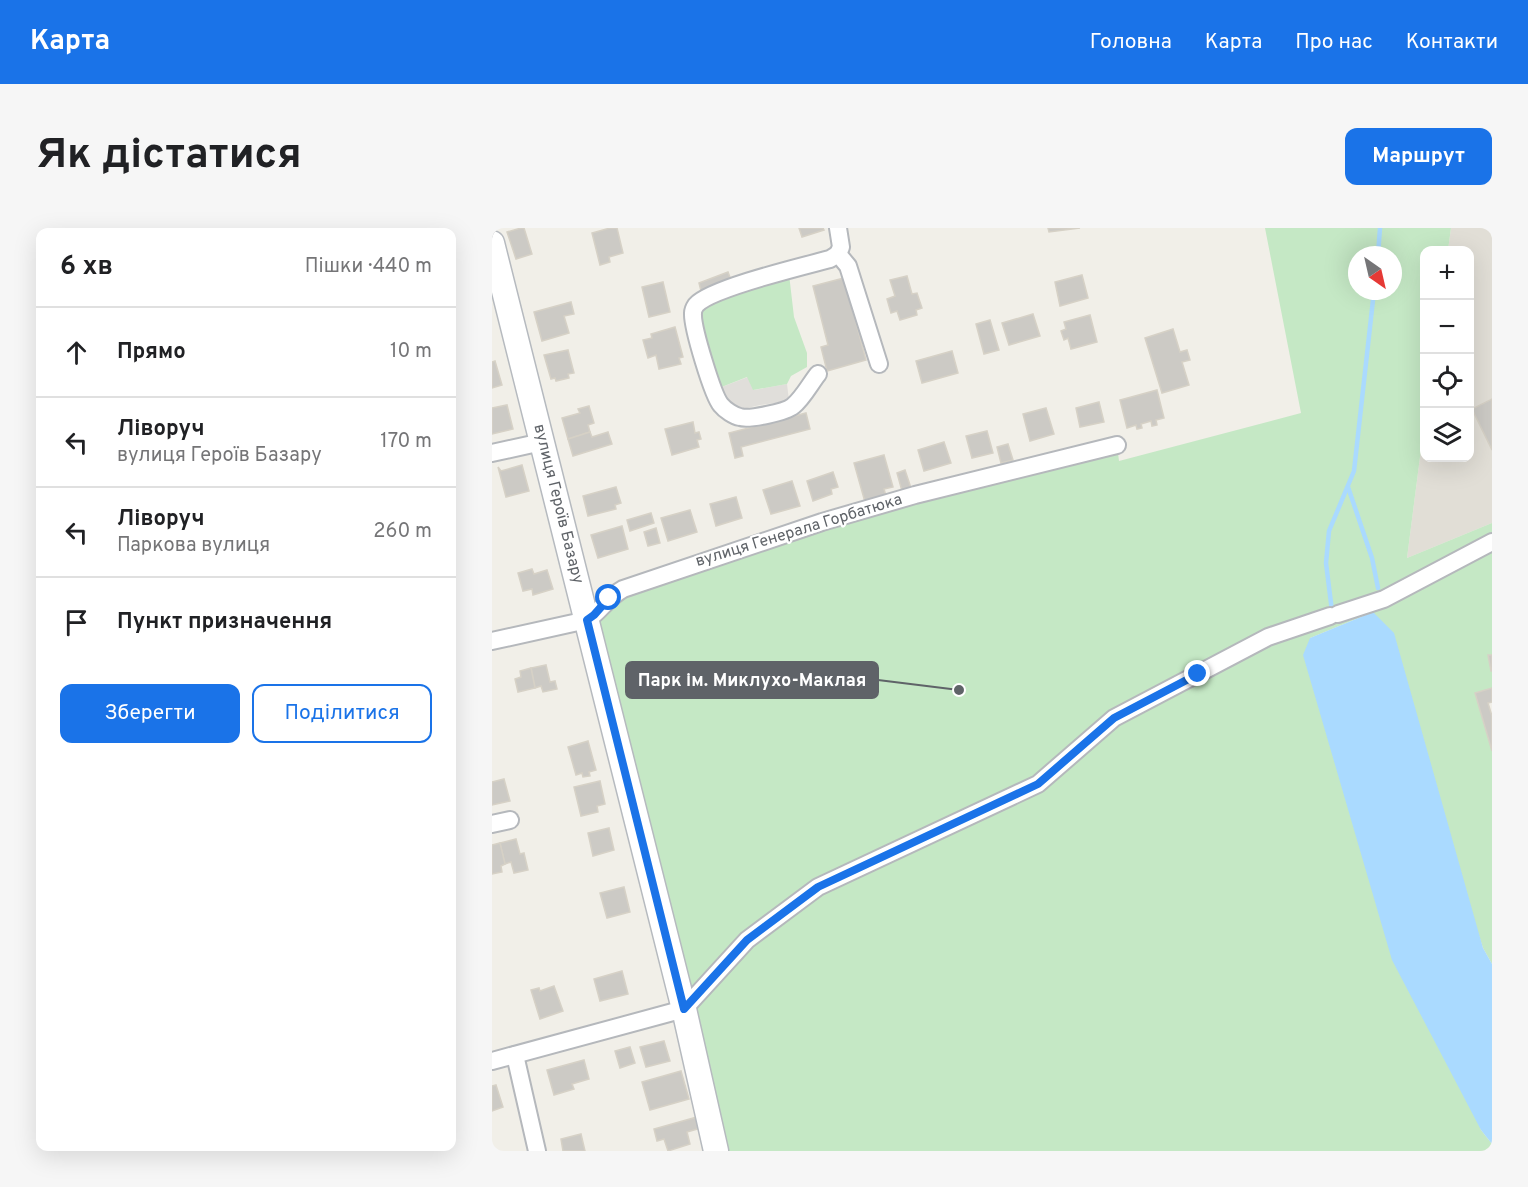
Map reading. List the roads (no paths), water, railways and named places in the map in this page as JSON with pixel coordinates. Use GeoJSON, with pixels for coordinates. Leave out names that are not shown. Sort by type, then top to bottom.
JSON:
{"type":"FeatureCollection","features":[{"type":"Feature","properties":{"kind":"street"},"geometry":{"type":"LineString","coordinates":[[818,374],[791,408],[758,417],[741,418],[720,404],[695,330],[693,312],[698,303],[712,295],[838,254],[841,247],[838,228]]}},
{"type":"Feature","properties":{"kind":"street","name":"вулиця Героїв Базару"},"geometry":{"type":"LineString","coordinates":[[492,243],[684,1009],[716,1151]]}},
{"type":"Feature","properties":{"kind":"street"},"geometry":{"type":"LineString","coordinates":[[838,254],[848,266],[879,364]]}},
{"type":"Feature","properties":{"kind":"street"},"geometry":{"type":"LineString","coordinates":[[492,453],[542,442]]}},
{"type":"Feature","properties":{"kind":"street","name":"вулиця Генерала Горбатюка"},"geometry":{"type":"LineString","coordinates":[[587,620],[609,598],[634,584],[822,522],[915,495],[1117,445]]}},
{"type":"Feature","properties":{"kind":"street"},"geometry":{"type":"LineString","coordinates":[[492,1061],[684,1009],[747,940],[818,887],[1038,784],[1114,718],[1268,637],[1384,599],[1492,543]]}},
{"type":"Feature","properties":{"kind":"street"},"geometry":{"type":"LineString","coordinates":[[492,641],[587,620]]}},
{"type":"Feature","properties":{"kind":"street"},"geometry":{"type":"LineString","coordinates":[[492,824],[510,820]]}},
{"type":"Feature","properties":{"kind":"street"},"geometry":{"type":"LineString","coordinates":[[515,1055],[537,1151]]}},
{"type":"Feature","properties":{"kind":"water"},"geometry":{"type":"Polygon","coordinates":[[[1373,612],[1394,633],[1483,948],[1492,964],[1492,1144],[1481,1130],[1392,960],[1303,655],[1310,638],[1373,612]]]}},
{"type":"Feature","properties":{"kind":"waterway"},"geometry":{"type":"LineString","coordinates":[[1379,246],[1380,228]]}},
{"type":"Feature","properties":{"kind":"waterway"},"geometry":{"type":"LineString","coordinates":[[1332,611],[1326,563],[1329,531],[1354,471],[1373,300]]}},
{"type":"Feature","properties":{"kind":"waterway"},"geometry":{"type":"LineString","coordinates":[[1348,487],[1372,558],[1378,588]]}},
{"type":"Feature","properties":{"kind":"place","name":"Парк ім. Миклухо-Маклая"},"geometry":{"type":"Point","coordinates":[959,690]}}]}
